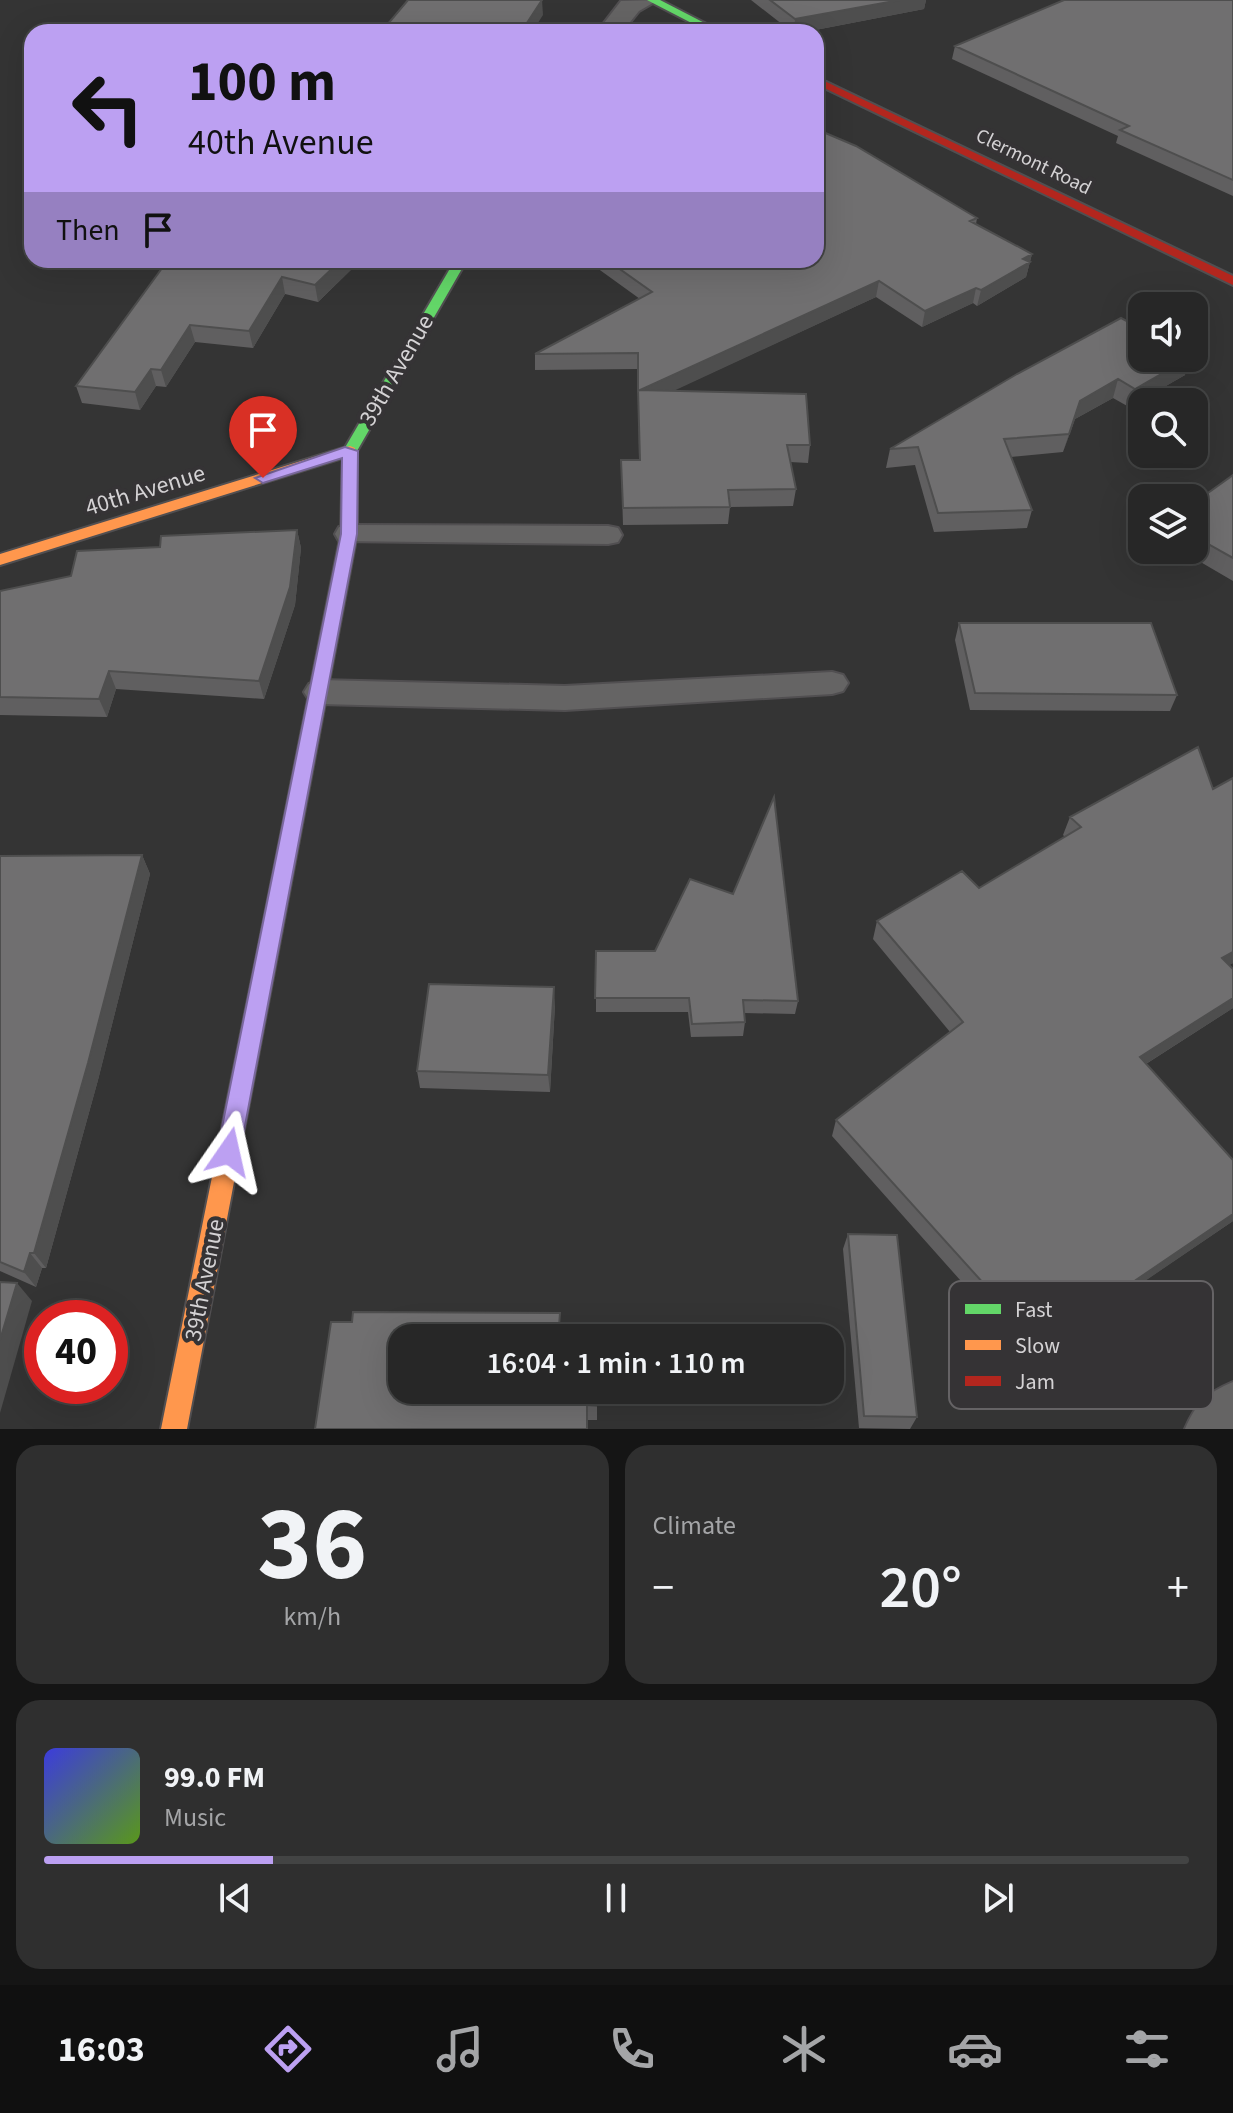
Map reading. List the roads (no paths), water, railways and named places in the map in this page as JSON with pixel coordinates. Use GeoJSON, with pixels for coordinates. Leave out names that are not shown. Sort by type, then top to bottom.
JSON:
{"type":"FeatureCollection","features":[{"type":"Feature","properties":{"kind":"street"},"geometry":{"type":"LineString","coordinates":[[615,24],[630,6],[646,0]]}},
{"type":"Feature","properties":{"kind":"street"},"geometry":{"type":"LineString","coordinates":[[652,0],[701,24]]}},
{"type":"Feature","properties":{"kind":"street","name":"Clermont Road"},"geometry":{"type":"LineString","coordinates":[[824,84],[1233,281]]}},
{"type":"Feature","properties":{"kind":"street","name":"39th Avenue"},"geometry":{"type":"LineString","coordinates":[[174,1429],[349,534],[350,451],[456,268]]}},
{"type":"Feature","properties":{"kind":"street","name":"40th Avenue"},"geometry":{"type":"LineString","coordinates":[[0,560],[350,451]]}},
{"type":"Feature","properties":{"kind":"street"},"geometry":{"type":"LineString","coordinates":[[1217,1429],[1233,1414]]}},
{"type":"Feature","properties":{"kind":"lane"},"geometry":{"type":"LineString","coordinates":[[349,534],[608,535]]}},
{"type":"Feature","properties":{"kind":"lane"},"geometry":{"type":"LineString","coordinates":[[320,692],[565,698],[832,683]]}}]}
